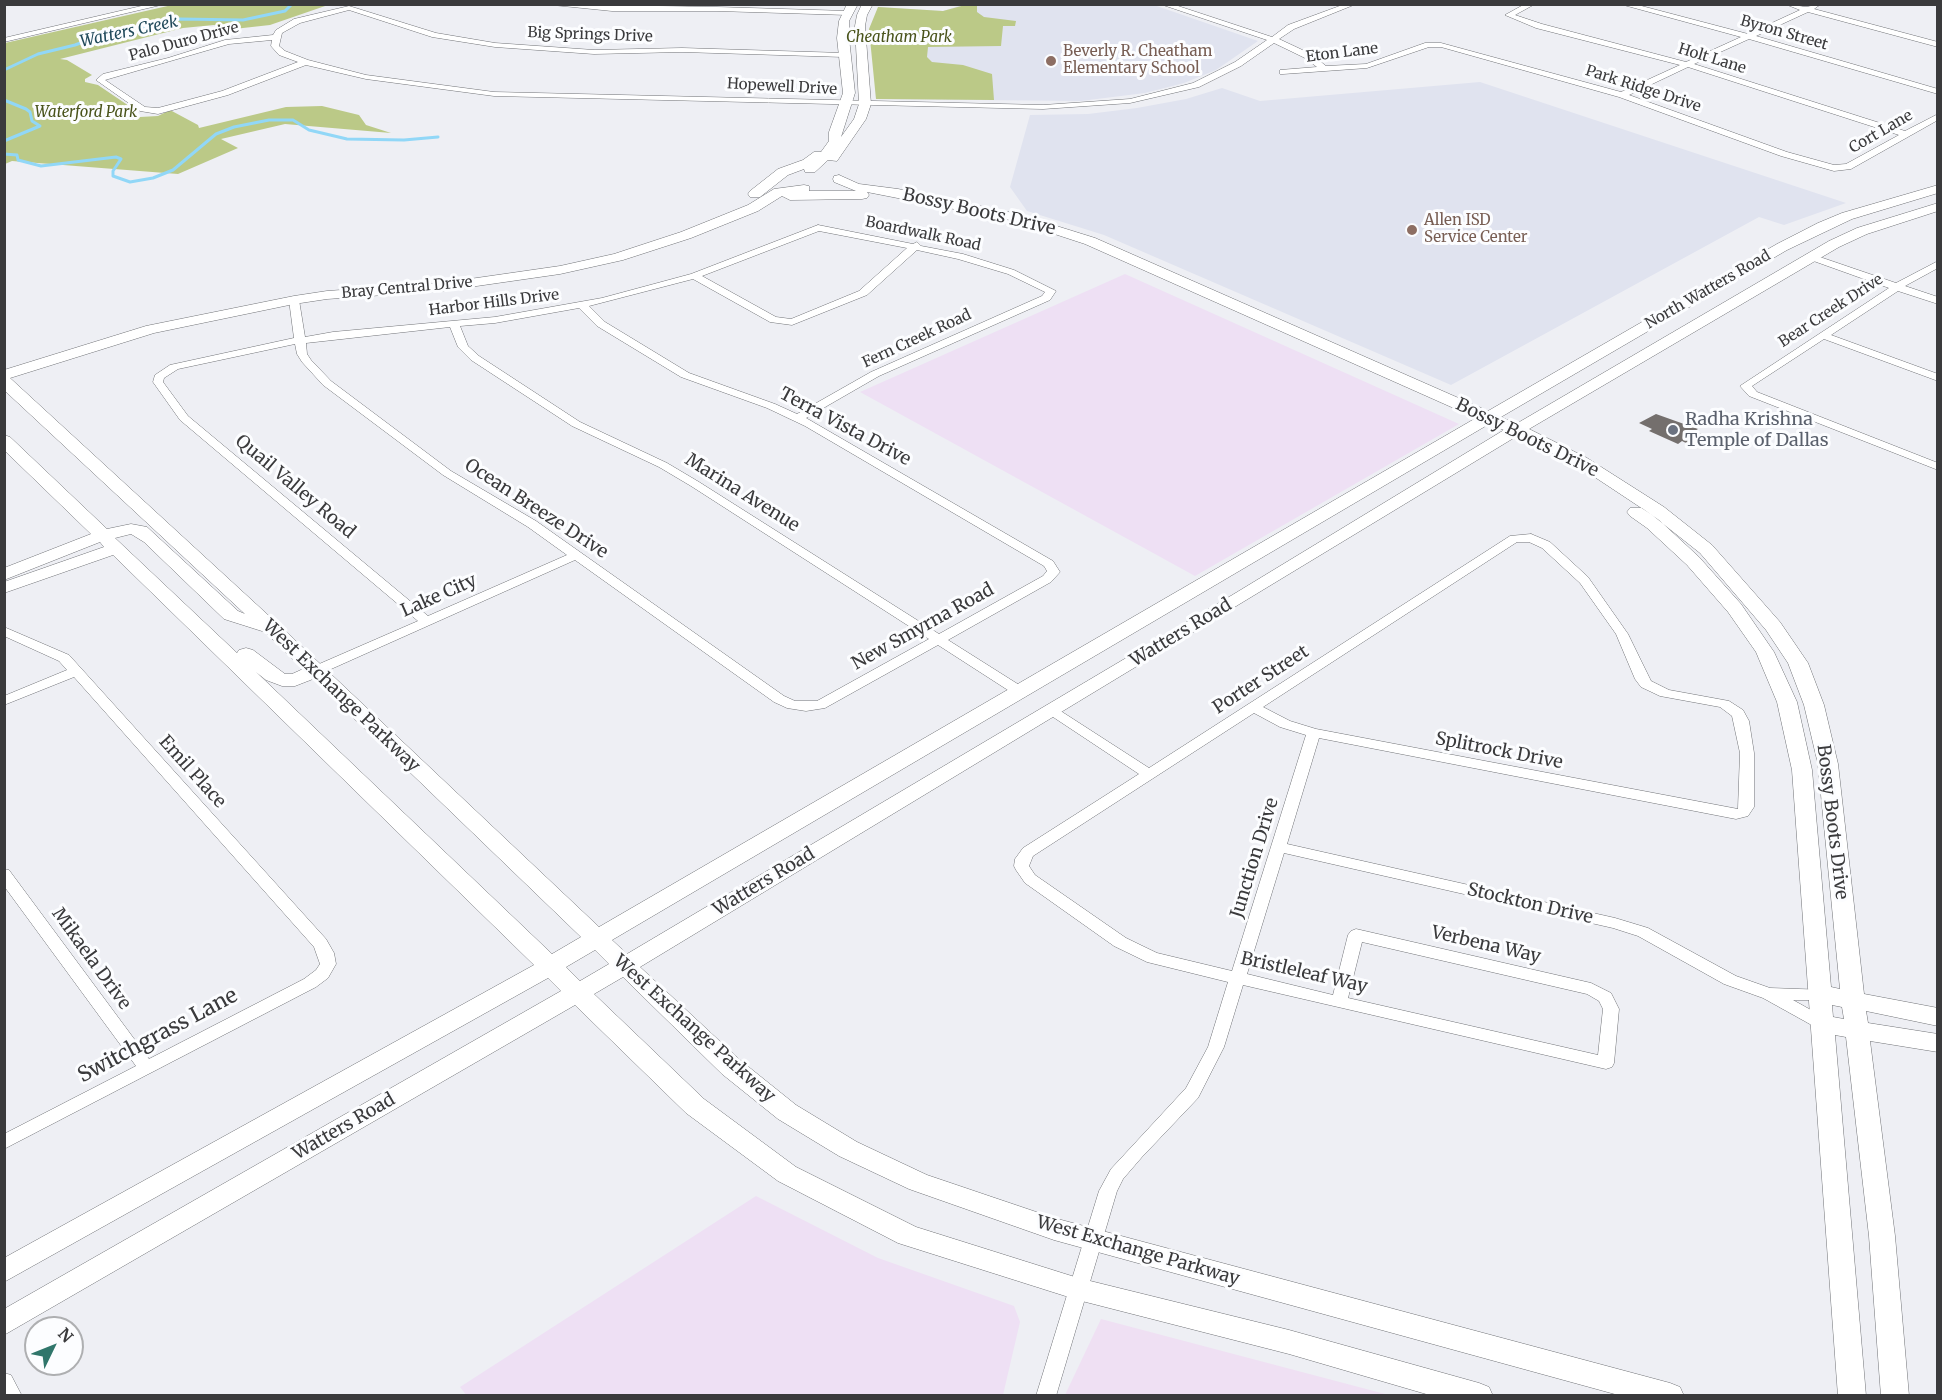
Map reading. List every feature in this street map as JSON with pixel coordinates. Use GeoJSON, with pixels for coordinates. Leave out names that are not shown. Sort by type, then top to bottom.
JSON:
{"type":"FeatureCollection","features":[{"type":"Feature","properties":{"kind":"main road"},"geometry":{"type":"LineString","coordinates":[[825,188],[835,184],[834,156],[860,119],[864,104],[860,26],[862,15],[868,4]]}},
{"type":"Feature","properties":{"kind":"main road"},"geometry":{"type":"LineString","coordinates":[[810,169],[823,160],[835,141],[835,132],[849,93],[844,55],[844,21],[851,9]]}},
{"type":"Feature","properties":{"kind":"main road"},"geometry":{"type":"LineString","coordinates":[[749,204],[783,172],[816,157],[826,139],[835,132]]}},
{"type":"Feature","properties":{"kind":"main road"},"geometry":{"type":"LineString","coordinates":[[850,135],[843,156],[843,166],[847,173],[860,182],[893,196]]}},
{"type":"Feature","properties":{"kind":"main road","name":"Bossy Boots Drive"},"geometry":{"type":"LineString","coordinates":[[810,169],[836,176],[856,187],[1014,228],[1082,250],[1581,461],[1658,511],[1706,549],[1773,626],[1798,663],[1814,705],[1828,764],[1856,1030],[1882,1236],[1895,1395]]}},
{"type":"Feature","properties":{"kind":"main road","name":"Bray Central Drive"},"geometry":{"type":"LineString","coordinates":[[4,364],[141,322],[224,305],[325,288],[514,270],[592,253],[749,204],[788,180],[796,172],[810,169]]}},
{"type":"Feature","properties":{"kind":"main road"},"geometry":{"type":"LineString","coordinates":[[788,180],[791,185],[804,189]]}},
{"type":"Feature","properties":{"kind":"main road","name":"Bossy Boots Drive"},"geometry":{"type":"LineString","coordinates":[[804,189],[825,188],[893,196]]}},
{"type":"Feature","properties":{"kind":"main road","name":"Bray Central Drive"},"geometry":{"type":"LineString","coordinates":[[4,375],[151,329],[294,300],[327,295],[442,287],[560,270],[618,257],[674,238],[779,192],[804,189]]}},
{"type":"Feature","properties":{"kind":"main road","name":"North Watters Road"},"geometry":{"type":"LineString","coordinates":[[1483,421],[1782,247],[1839,219],[1938,189]]}},
{"type":"Feature","properties":{"kind":"main road"},"geometry":{"type":"LineString","coordinates":[[749,204],[813,194],[893,196]]}},
{"type":"Feature","properties":{"kind":"main road","name":"North Watters Road"},"geometry":{"type":"LineString","coordinates":[[1511,433],[1811,258],[1862,231],[1938,207]]}},
{"type":"Feature","properties":{"kind":"main road"},"geometry":{"type":"LineString","coordinates":[[1782,247],[1811,258]]}},
{"type":"Feature","properties":{"kind":"main road","name":"West Exchange Parkway"},"geometry":{"type":"LineString","coordinates":[[4,381],[273,630],[731,1067],[787,1112],[848,1149],[918,1182],[1054,1229],[1670,1395]]}},
{"type":"Feature","properties":{"kind":"main road","name":"Watters Road"},"geometry":{"type":"LineString","coordinates":[[4,1271],[552,966],[1483,421]]}},
{"type":"Feature","properties":{"kind":"main road","name":"Bossy Boots Drive"},"geometry":{"type":"LineString","coordinates":[[1511,433],[1602,489],[1653,524],[1693,561],[1735,608],[1765,652],[1787,702],[1802,770],[1852,1395]]}},
{"type":"Feature","properties":{"kind":"main road","name":"Watters Road"},"geometry":{"type":"LineString","coordinates":[[4,1323],[624,966],[1511,433]]}},
{"type":"Feature","properties":{"kind":"main road"},"geometry":{"type":"LineString","coordinates":[[4,440],[695,1106],[787,1174],[907,1235],[1078,1289],[1289,1342],[1479,1395]]}},
{"type":"Feature","properties":{"kind":"main road"},"geometry":{"type":"LineString","coordinates":[[4,588],[110,541],[131,529],[141,531],[231,615],[273,630]]}},
{"type":"Feature","properties":{"kind":"main road"},"geometry":{"type":"LineString","coordinates":[[4,575],[110,541]]}},
{"type":"Feature","properties":{"kind":"main road"},"geometry":{"type":"LineString","coordinates":[[187,615],[212,623],[273,676],[282,680],[295,680],[315,671]]}},
{"type":"Feature","properties":{"kind":"main road"},"geometry":{"type":"LineString","coordinates":[[1787,702],[1814,705]]}},
{"type":"Feature","properties":{"kind":"main road","name":"Stockton Drive"},"geometry":{"type":"LineString","coordinates":[[1821,994],[1938,1017]]}},
{"type":"Feature","properties":{"kind":"main road","name":"Stockton Drive"},"geometry":{"type":"LineString","coordinates":[[1823,1024],[1938,1043]]}},
{"type":"Feature","properties":{"kind":"street"},"geometry":{"type":"LineString","coordinates":[[4,40],[162,4]]}},
{"type":"Feature","properties":{"kind":"street"},"geometry":{"type":"LineString","coordinates":[[546,4],[612,9],[851,9]]}},
{"type":"Feature","properties":{"kind":"street"},"geometry":{"type":"LineString","coordinates":[[1163,4],[1273,40],[1300,51],[1326,70]]}},
{"type":"Feature","properties":{"kind":"street"},"geometry":{"type":"LineString","coordinates":[[1317,4],[1336,11]]}},
{"type":"Feature","properties":{"kind":"street","name":"Hopewell Drive"},"geometry":{"type":"LineString","coordinates":[[276,37],[275,46],[282,53],[305,62],[400,82],[494,94],[564,97],[702,97],[845,104],[1043,107],[1130,101],[1197,84],[1238,64],[1291,27],[1353,4]]}},
{"type":"Feature","properties":{"kind":"street","name":"Holt Lane"},"geometry":{"type":"LineString","coordinates":[[1532,4],[1509,16],[1688,65],[1905,134]]}},
{"type":"Feature","properties":{"kind":"street","name":"Byron Street"},"geometry":{"type":"LineString","coordinates":[[1623,4],[1750,37],[1938,92]]}},
{"type":"Feature","properties":{"kind":"street"},"geometry":{"type":"LineString","coordinates":[[1788,4],[1938,45]]}},
{"type":"Feature","properties":{"kind":"street"},"geometry":{"type":"LineString","coordinates":[[1622,95],[1818,4]]}},
{"type":"Feature","properties":{"kind":"street","name":"Big Springs Drive"},"geometry":{"type":"LineString","coordinates":[[276,37],[286,27],[297,21],[339,9],[355,9],[385,21],[435,35],[495,45],[549,50],[844,55]]}},
{"type":"Feature","properties":{"kind":"street","name":"Palo Duro Drive"},"geometry":{"type":"LineString","coordinates":[[276,37],[228,42],[100,79],[100,82],[143,109],[152,111],[225,93],[305,62]]}},
{"type":"Feature","properties":{"kind":"street","name":"Eton Lane"},"geometry":{"type":"LineString","coordinates":[[1283,72],[1367,66],[1428,45],[1438,45]]}},
{"type":"Feature","properties":{"kind":"street","name":"Park Ridge Drive"},"geometry":{"type":"LineString","coordinates":[[1438,45],[1622,95],[1784,153],[1837,169]]}},
{"type":"Feature","properties":{"kind":"street","name":"Cort Lane"},"geometry":{"type":"LineString","coordinates":[[1837,169],[1848,167],[1938,116]]}},
{"type":"Feature","properties":{"kind":"street","name":"Boardwalk Road"},"geometry":{"type":"LineString","coordinates":[[818,228],[917,245],[960,256],[1011,272],[1048,289],[1051,294]]}},
{"type":"Feature","properties":{"kind":"street","name":"Harbor Hills Drive"},"geometry":{"type":"LineString","coordinates":[[165,371],[201,360],[300,340],[343,334],[454,325],[582,305],[694,276],[818,228]]}},
{"type":"Feature","properties":{"kind":"street"},"geometry":{"type":"LineString","coordinates":[[694,276],[774,320],[786,323],[798,321],[863,293],[917,245]]}},
{"type":"Feature","properties":{"kind":"street"},"geometry":{"type":"LineString","coordinates":[[1811,258],[1938,302]]}},
{"type":"Feature","properties":{"kind":"street","name":"Bear Creek Drive"},"geometry":{"type":"LineString","coordinates":[[1938,264],[1897,287],[1747,383],[1746,389],[1938,467]]}},
{"type":"Feature","properties":{"kind":"street","name":"Fern Creek Road"},"geometry":{"type":"LineString","coordinates":[[798,418],[884,369],[1051,294]]}},
{"type":"Feature","properties":{"kind":"street","name":"Ocean Breeze Drive"},"geometry":{"type":"LineString","coordinates":[[294,300],[302,354],[327,383],[447,473],[509,509],[577,555],[779,699],[792,705],[806,707]]}},
{"type":"Feature","properties":{"kind":"street","name":"Terra Vista Drive"},"geometry":{"type":"LineString","coordinates":[[582,305],[601,324],[685,375],[798,418],[1049,564],[1054,572]]}},
{"type":"Feature","properties":{"kind":"street","name":"Marina Avenue"},"geometry":{"type":"LineString","coordinates":[[454,325],[463,347],[475,358],[576,424],[679,474],[1019,691]]}},
{"type":"Feature","properties":{"kind":"street"},"geometry":{"type":"LineString","coordinates":[[1822,335],[1938,378]]}},
{"type":"Feature","properties":{"kind":"street","name":"Quail Valley Road"},"geometry":{"type":"LineString","coordinates":[[165,371],[159,377],[158,382],[184,418],[426,621]]}},
{"type":"Feature","properties":{"kind":"street","name":"Porter Street"},"geometry":{"type":"LineString","coordinates":[[1020,866],[1028,852],[1514,539],[1531,538],[1546,545],[1584,580],[1622,634],[1642,680],[1651,687],[1665,693],[1714,701],[1732,708],[1742,721],[1747,742],[1747,807],[1743,813]]}},
{"type":"Feature","properties":{"kind":"street","name":"Lake City"},"geometry":{"type":"LineString","coordinates":[[315,671],[577,555]]}},
{"type":"Feature","properties":{"kind":"street","name":"New Smyrna Road"},"geometry":{"type":"LineString","coordinates":[[806,707],[820,705],[833,698],[1047,579],[1054,572]]}},
{"type":"Feature","properties":{"kind":"street","name":"Emil Place"},"geometry":{"type":"LineString","coordinates":[[4,631],[53,651],[64,658],[320,943],[326,953],[328,964]]}},
{"type":"Feature","properties":{"kind":"street"},"geometry":{"type":"LineString","coordinates":[[4,701],[76,671]]}},
{"type":"Feature","properties":{"kind":"street","name":"Splitrock Drive"},"geometry":{"type":"LineString","coordinates":[[1253,707],[1285,724],[1314,733],[1728,814],[1743,813]]}},
{"type":"Feature","properties":{"kind":"street"},"geometry":{"type":"LineString","coordinates":[[1051,711],[1149,774]]}},
{"type":"Feature","properties":{"kind":"street","name":"Junction Drive"},"geometry":{"type":"LineString","coordinates":[[1046,1395],[1108,1191],[1118,1174],[1192,1093],[1216,1047],[1314,733]]}},
{"type":"Feature","properties":{"kind":"street","name":"Stockton Drive"},"geometry":{"type":"LineString","coordinates":[[1278,847],[1615,923],[1643,932],[1730,980],[1769,994],[1823,1024]]}},
{"type":"Feature","properties":{"kind":"street","name":"Bristleleaf Way"},"geometry":{"type":"LineString","coordinates":[[1020,866],[1030,879],[1135,951],[1153,958],[1606,1063]]}},
{"type":"Feature","properties":{"kind":"street","name":"Mikaela Drive"},"geometry":{"type":"LineString","coordinates":[[4,874],[146,1067]]}},
{"type":"Feature","properties":{"kind":"street","name":"Verbena Way"},"geometry":{"type":"LineString","coordinates":[[1339,1002],[1356,935],[1591,989],[1605,997],[1611,1009],[1606,1063]]}},
{"type":"Feature","properties":{"kind":"street","name":"Switchgrass Lane"},"geometry":{"type":"LineString","coordinates":[[4,1142],[310,983],[322,974],[328,964]]}},
{"type":"Feature","properties":{"kind":"street","name":"Stockton Drive"},"geometry":{"type":"LineString","coordinates":[[1769,994],[1821,994]]}},
{"type":"Feature","properties":{"kind":"street"},"geometry":{"type":"LineString","coordinates":[[4,1381],[12,1395]]}},
{"type":"Feature","properties":{"kind":"shaded area","name":"Beverly R. Cheatham Elementary School"},"geometry":{"type":"Polygon","coordinates":[[[965,4],[1151,4],[1258,41],[1216,70],[1184,83],[1145,93],[1081,101],[876,99],[873,52],[878,7],[943,11],[965,4]]]}},
{"type":"Feature","properties":{"kind":"shaded area","name":"Allen ISD Service Center"},"geometry":{"type":"Polygon","coordinates":[[[1480,82],[1846,203],[1784,225],[1759,217],[1451,385],[1104,235],[1027,211],[1010,187],[1030,115],[1088,114],[1137,108],[1186,99],[1222,88],[1260,101],[1480,82]]]}},
{"type":"Feature","properties":{"kind":"shaded area"},"geometry":{"type":"Polygon","coordinates":[[[1125,274],[1459,424],[1195,576],[860,392],[1125,274]]]}},
{"type":"Feature","properties":{"kind":"shaded area"},"geometry":{"type":"Polygon","coordinates":[[[756,1196],[878,1258],[1014,1306],[1020,1322],[1003,1395],[467,1396],[460,1387],[756,1196]]]}},
{"type":"Feature","properties":{"kind":"shaded area"},"geometry":{"type":"Polygon","coordinates":[[[1101,1319],[1389,1395],[1065,1395],[1101,1319]]]}},
{"type":"Feature","properties":{"kind":"green space","name":"Waterford Park"},"geometry":{"type":"Polygon","coordinates":[[[172,5],[328,5],[270,25],[234,29],[214,25],[183,28],[60,59],[67,60],[92,75],[85,79],[85,82],[98,85],[135,110],[134,114],[140,117],[158,116],[170,110],[198,125],[199,128],[286,107],[322,106],[359,115],[366,125],[391,133],[285,124],[221,139],[238,148],[178,174],[12,161],[5,164],[5,43],[172,5]]]}},
{"type":"Feature","properties":{"kind":"green space","name":"Cheatham Park"},"geometry":{"type":"Polygon","coordinates":[[[965,5],[977,6],[977,12],[984,17],[1016,21],[1015,26],[1003,26],[1001,46],[928,47],[927,57],[932,62],[963,65],[992,74],[994,100],[876,99],[869,29],[878,7],[943,11],[965,5]]]}},
{"type":"Feature","properties":{"kind":"building","name":"Radha Krishna Temple of Dallas"},"geometry":{"type":"Polygon","coordinates":[[[1656,414],[1698,429],[1695,431],[1707,436],[1692,446],[1682,441],[1678,444],[1649,431],[1652,429],[1639,423],[1656,414]]]}},
{"type":"Feature","properties":{"kind":"waterway","name":"Watters Creek"},"geometry":{"type":"LineString","coordinates":[[4,70],[38,54],[75,45],[99,36],[180,19],[243,20],[285,11],[292,4]]}},
{"type":"Feature","properties":{"kind":"waterway","name":"Watters Creek"},"geometry":{"type":"LineString","coordinates":[[4,100],[26,109],[30,112],[32,121],[40,126],[4,141]]}},
{"type":"Feature","properties":{"kind":"waterway"},"geometry":{"type":"LineString","coordinates":[[4,154],[17,155],[18,160],[41,166],[116,157],[121,159],[113,171],[113,176],[130,182],[153,178],[173,170],[216,134],[234,127],[269,120],[293,120],[309,130],[347,139],[404,140],[438,137]]}},
{"type":"Feature","properties":{"kind":"place","name":"Beverly R. Cheatham Elementary School"},"geometry":{"type":"Point","coordinates":[1051,61]}},
{"type":"Feature","properties":{"kind":"place","name":"Allen ISD Service Center"},"geometry":{"type":"Point","coordinates":[1412,230]}},
{"type":"Feature","properties":{"kind":"place","name":"Radha Krishna Temple of Dallas"},"geometry":{"type":"Point","coordinates":[1673,430]}}]}
